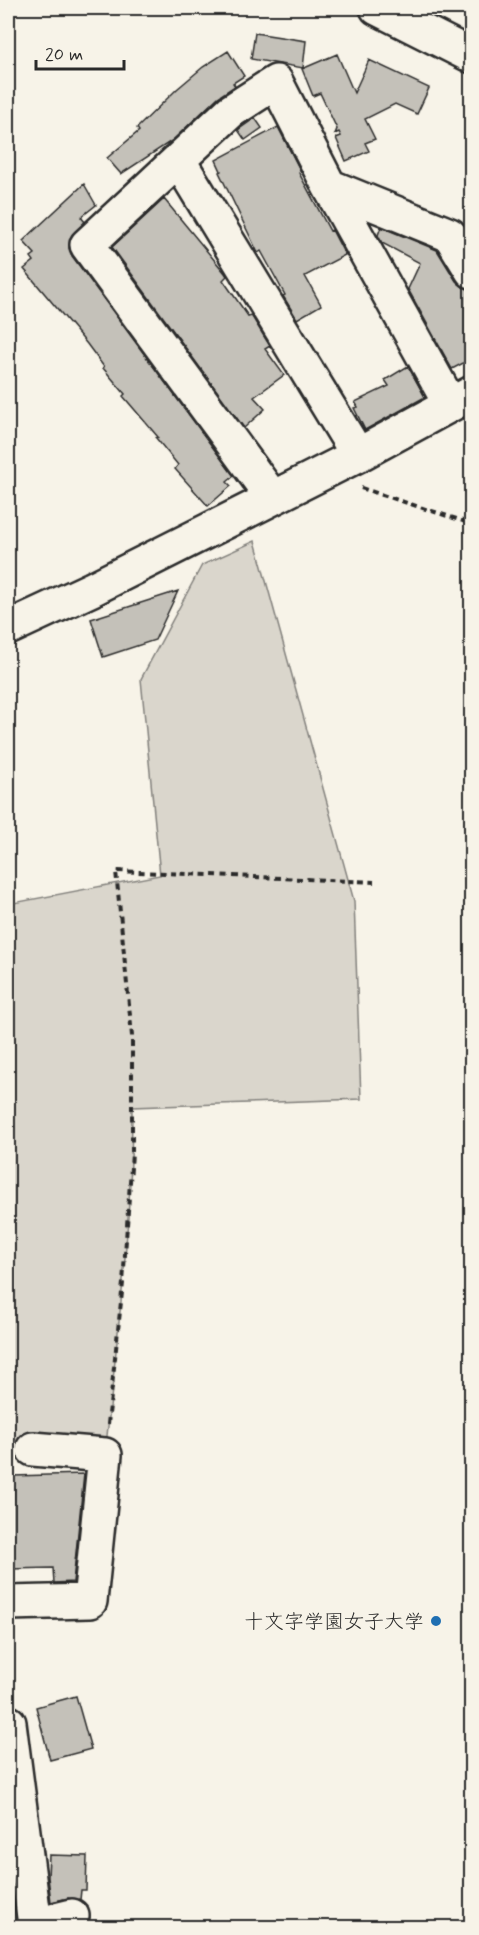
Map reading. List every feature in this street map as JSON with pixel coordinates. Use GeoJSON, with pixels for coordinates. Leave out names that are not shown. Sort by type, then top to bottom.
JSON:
{"type":"FeatureCollection","features":[{"type":"Feature","properties":{"kind":"street"},"geometry":{"type":"LineString","coordinates":[[377,8],[471,56]]}},
{"type":"Feature","properties":{"kind":"street"},"geometry":{"type":"LineString","coordinates":[[8,628],[92,589],[358,455],[461,399],[329,186],[276,82],[231,111],[87,245],[272,498]]}},
{"type":"Feature","properties":{"kind":"street"},"geometry":{"type":"LineString","coordinates":[[179,161],[358,455]]}},
{"type":"Feature","properties":{"kind":"street"},"geometry":{"type":"LineString","coordinates":[[329,186],[450,235],[471,270]]}},
{"type":"Feature","properties":{"kind":"street"},"geometry":{"type":"LineString","coordinates":[[8,1603],[90,1601],[105,1455],[33,1449]]}},
{"type":"Feature","properties":{"kind":"street"},"geometry":{"type":"LineString","coordinates":[[9,1723],[34,1926],[72,1916]]}},
{"type":"Feature","properties":{"kind":"path"},"geometry":{"type":"LineString","coordinates":[[320,474],[471,524]]}},
{"type":"Feature","properties":{"kind":"path"},"geometry":{"type":"LineString","coordinates":[[105,1455],[122,1294],[132,1153],[132,1036],[116,871],[374,882]]}},
{"type":"Feature","properties":{"kind":"shaded area"},"geometry":{"type":"Polygon","coordinates":[[[255,541],[354,901],[361,1099],[132,1107],[127,1238],[105,1455],[8,1448],[8,904],[160,875],[141,679],[202,565],[255,541]]]}},
{"type":"Feature","properties":{"kind":"building"},"geometry":{"type":"Polygon","coordinates":[[[255,33],[306,41],[303,68],[251,59],[255,33]]]}},
{"type":"Feature","properties":{"kind":"building"},"geometry":{"type":"Polygon","coordinates":[[[228,51],[244,76],[233,83],[235,86],[218,97],[173,140],[121,174],[107,158],[139,131],[137,128],[177,89],[203,67],[228,51]]]}},
{"type":"Feature","properties":{"kind":"building"},"geometry":{"type":"Polygon","coordinates":[[[337,54],[354,93],[369,60],[429,88],[417,114],[395,104],[365,119],[375,139],[365,143],[369,151],[346,161],[336,138],[341,136],[339,132],[335,134],[337,129],[320,93],[313,96],[302,69],[337,54]]]}},
{"type":"Feature","properties":{"kind":"building"},"geometry":{"type":"Polygon","coordinates":[[[255,118],[262,128],[245,140],[238,130],[255,118]]]}},
{"type":"Feature","properties":{"kind":"building"},"geometry":{"type":"Polygon","coordinates":[[[278,127],[301,172],[299,173],[345,255],[305,276],[321,305],[297,319],[261,251],[258,253],[219,172],[221,171],[216,160],[278,127]]]}},
{"type":"Feature","properties":{"kind":"building"},"geometry":{"type":"Polygon","coordinates":[[[84,184],[96,205],[81,217],[85,222],[70,238],[69,248],[72,256],[234,476],[227,482],[231,486],[208,506],[175,469],[178,465],[156,438],[158,437],[123,396],[125,394],[87,344],[24,269],[34,261],[31,257],[35,254],[23,241],[84,184]]]}},
{"type":"Feature","properties":{"kind":"building"},"geometry":{"type":"Polygon","coordinates":[[[164,199],[225,273],[227,276],[223,280],[248,316],[251,315],[270,346],[265,349],[284,375],[254,397],[265,409],[244,428],[112,247],[164,199]]]}},
{"type":"Feature","properties":{"kind":"building"},"geometry":{"type":"Polygon","coordinates":[[[381,227],[437,250],[456,281],[468,289],[471,295],[471,359],[452,369],[408,289],[420,263],[382,243],[378,235],[381,227]]]}},
{"type":"Feature","properties":{"kind":"building"},"geometry":{"type":"Polygon","coordinates":[[[408,366],[425,397],[365,430],[354,408],[358,407],[355,402],[389,386],[385,380],[408,366]]]}},
{"type":"Feature","properties":{"kind":"building"},"geometry":{"type":"Polygon","coordinates":[[[178,591],[155,640],[103,657],[91,619],[178,591]]]}},
{"type":"Feature","properties":{"kind":"building"},"geometry":{"type":"Polygon","coordinates":[[[84,1474],[73,1582],[54,1583],[53,1568],[8,1569],[8,1499],[13,1499],[13,1476],[84,1474]]]}},
{"type":"Feature","properties":{"kind":"building"},"geometry":{"type":"Polygon","coordinates":[[[76,1696],[91,1749],[50,1760],[36,1707],[76,1696]]]}},
{"type":"Feature","properties":{"kind":"building"},"geometry":{"type":"Polygon","coordinates":[[[49,1855],[87,1856],[86,1890],[81,1890],[80,1900],[68,1898],[51,1902],[48,1877],[49,1855]]]}},
{"type":"Feature","properties":{"kind":"place","name":"十文字学園女子大学"},"geometry":{"type":"Point","coordinates":[436,1621]}}]}
